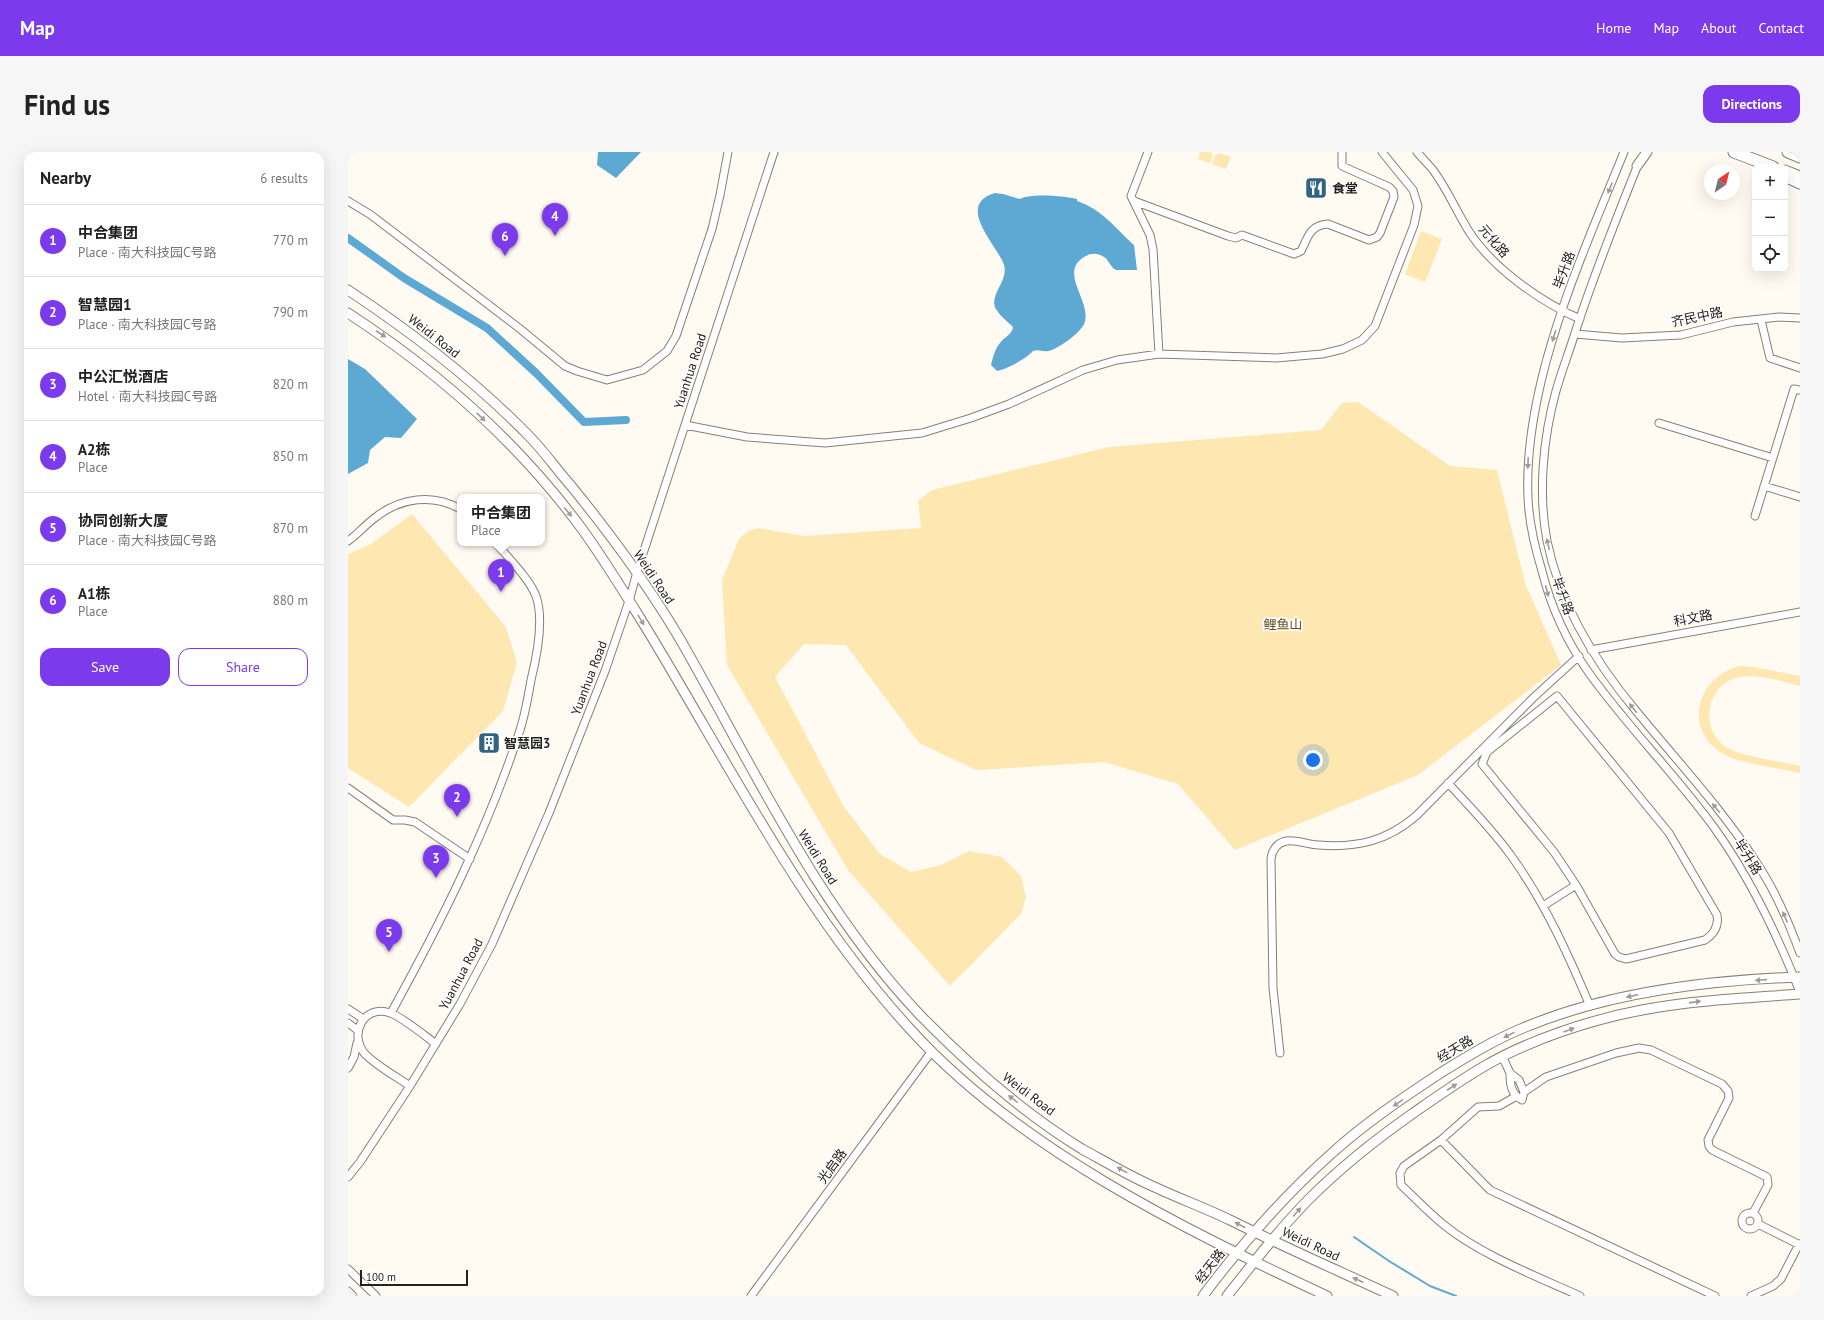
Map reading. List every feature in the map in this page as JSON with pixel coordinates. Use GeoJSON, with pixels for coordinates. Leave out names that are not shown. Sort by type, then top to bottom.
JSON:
{"type":"FeatureCollection","features":[{"type":"Feature","properties":{"kind":"highway"},"geometry":{"type":"LineString","coordinates":[[1730,152],[1757,164]]}},
{"type":"Feature","properties":{"kind":"highway"},"geometry":{"type":"LineString","coordinates":[[1734,152],[1765,164]]}},
{"type":"Feature","properties":{"kind":"highway"},"geometry":{"type":"LineString","coordinates":[[1788,152],[1800,157]]}},
{"type":"Feature","properties":{"kind":"highway"},"geometry":{"type":"LineString","coordinates":[[1788,172],[1800,177]]}},
{"type":"Feature","properties":{"kind":"highway"},"geometry":{"type":"LineString","coordinates":[[1788,177],[1800,183]]}},
{"type":"Feature","properties":{"kind":"main road"},"geometry":{"type":"LineString","coordinates":[[1637,166],[1647,152]]}},
{"type":"Feature","properties":{"kind":"main road"},"geometry":{"type":"LineString","coordinates":[[1743,152],[1772,164]]}},
{"type":"Feature","properties":{"kind":"main road","name":"Weidi Road"},"geometry":{"type":"LineString","coordinates":[[348,290],[398,323],[464,375],[530,437],[597,518],[637,572],[679,638],[817,881],[861,943],[920,1014],[968,1062],[996,1086],[1080,1147],[1145,1183],[1393,1296]]}},
{"type":"Feature","properties":{"kind":"main road"},"geometry":{"type":"LineString","coordinates":[[348,313],[387,338],[452,390],[517,450],[582,529],[629,601],[697,711],[774,843],[833,936],[870,983],[911,1031],[958,1076],[1015,1124],[1072,1162],[1254,1262],[1327,1296]]}},
{"type":"Feature","properties":{"kind":"main road","name":"经天路"},"geometry":{"type":"LineString","coordinates":[[1204,1296],[1254,1233],[1331,1153],[1423,1085],[1475,1052],[1523,1028],[1590,1006],[1636,995],[1696,985],[1797,977]]}},
{"type":"Feature","properties":{"kind":"main road"},"geometry":{"type":"LineString","coordinates":[[1228,1296],[1272,1240],[1308,1200],[1350,1161],[1383,1134],[1484,1066],[1530,1044],[1585,1025],[1641,1010],[1701,1001],[1800,993]]}},
{"type":"Feature","properties":{"kind":"street"},"geometry":{"type":"LineString","coordinates":[[348,201],[371,215],[519,328],[566,366],[607,380],[643,370],[667,351],[676,336],[712,229],[728,152]]}},
{"type":"Feature","properties":{"kind":"street","name":"Yuanhua Road"},"geometry":{"type":"LineString","coordinates":[[348,1177],[410,1086],[460,1004],[492,944],[521,880],[577,742],[629,601],[637,572],[774,152]]}},
{"type":"Feature","properties":{"kind":"street"},"geometry":{"type":"LineString","coordinates":[[1148,152],[1131,196],[1150,235],[1153,249],[1160,354]]}},
{"type":"Feature","properties":{"kind":"street"},"geometry":{"type":"LineString","coordinates":[[1134,201],[1228,236],[1236,238],[1242,235],[1294,254],[1301,251],[1314,227],[1320,224],[1328,224],[1369,240],[1377,237],[1380,233],[1394,197],[1393,191],[1389,187],[1342,166],[1342,152]]}},
{"type":"Feature","properties":{"kind":"street"},"geometry":{"type":"LineString","coordinates":[[685,425],[747,437],[825,443],[922,432],[971,418],[1009,404],[1083,370],[1116,360],[1160,354],[1276,358],[1322,354],[1344,349],[1362,340],[1375,326],[1383,310],[1414,225],[1418,206],[1413,190],[1382,152]]}},
{"type":"Feature","properties":{"kind":"street","name":"元化路"},"geometry":{"type":"LineString","coordinates":[[1417,152],[1434,171],[1471,234],[1494,262],[1524,286],[1562,311],[1580,319]]}},
{"type":"Feature","properties":{"kind":"street"},"geometry":{"type":"LineString","coordinates":[[1617,169],[1618,152]]}},
{"type":"Feature","properties":{"kind":"street","name":"毕升路"},"geometry":{"type":"LineString","coordinates":[[1624,152],[1578,264],[1547,359],[1536,407],[1529,455],[1528,499],[1535,548],[1550,600],[1561,624],[1579,656],[1593,678],[1714,827],[1740,866],[1763,907],[1797,977],[1800,993]]}},
{"type":"Feature","properties":{"kind":"street","name":"毕升路"},"geometry":{"type":"LineString","coordinates":[[1643,152],[1592,282],[1556,390],[1548,425],[1544,464],[1543,506],[1547,541],[1560,586],[1574,618],[1591,650],[1611,681],[1739,836],[1760,867],[1779,903],[1800,953]]}},
{"type":"Feature","properties":{"kind":"street","name":"齐民中路"},"geometry":{"type":"LineString","coordinates":[[1575,334],[1622,338],[1681,335],[1733,322],[1779,317],[1800,318]]}},
{"type":"Feature","properties":{"kind":"street"},"geometry":{"type":"LineString","coordinates":[[1761,320],[1770,358],[1800,368]]}},
{"type":"Feature","properties":{"kind":"street"},"geometry":{"type":"LineString","coordinates":[[1755,516],[1794,388],[1800,390]]}},
{"type":"Feature","properties":{"kind":"street"},"geometry":{"type":"LineString","coordinates":[[1659,423],[1773,458]]}},
{"type":"Feature","properties":{"kind":"street"},"geometry":{"type":"LineString","coordinates":[[1764,486],[1800,497]]}},
{"type":"Feature","properties":{"kind":"street"},"geometry":{"type":"LineString","coordinates":[[348,542],[375,518],[400,503],[421,499],[438,501],[457,508]]}},
{"type":"Feature","properties":{"kind":"street"},"geometry":{"type":"LineString","coordinates":[[391,1013],[444,915],[470,859],[489,816],[520,731],[535,663],[539,614],[536,595],[530,585],[498,546]]}},
{"type":"Feature","properties":{"kind":"street","name":"科文路"},"geometry":{"type":"LineString","coordinates":[[1591,650],[1800,612]]}},
{"type":"Feature","properties":{"kind":"street"},"geometry":{"type":"LineString","coordinates":[[1280,1053],[1273,988],[1271,859],[1274,848],[1287,841],[1330,846],[1355,844],[1381,839],[1410,822],[1533,698],[1579,656]]}},
{"type":"Feature","properties":{"kind":"street"},"geometry":{"type":"LineString","coordinates":[[1557,696],[1669,832],[1717,915],[1718,921],[1713,933],[1705,940],[1622,959],[1615,954],[1576,885],[1554,852],[1482,764],[1487,752],[1557,696]]}},
{"type":"Feature","properties":{"kind":"street"},"geometry":{"type":"LineString","coordinates":[[1448,783],[1490,828],[1512,857],[1543,906],[1567,952],[1590,1006]]}},
{"type":"Feature","properties":{"kind":"street"},"geometry":{"type":"LineString","coordinates":[[348,788],[393,820],[415,822],[470,859]]}},
{"type":"Feature","properties":{"kind":"street"},"geometry":{"type":"LineString","coordinates":[[1543,906],[1576,885]]}},
{"type":"Feature","properties":{"kind":"street"},"geometry":{"type":"LineString","coordinates":[[348,1008],[362,1018]]}},
{"type":"Feature","properties":{"kind":"street"},"geometry":{"type":"LineString","coordinates":[[348,1068],[354,1057],[357,1043],[356,1029],[362,1018],[379,1010],[391,1013],[436,1044]]}},
{"type":"Feature","properties":{"kind":"street"},"geometry":{"type":"LineString","coordinates":[[348,1023],[356,1029]]}},
{"type":"Feature","properties":{"kind":"street"},"geometry":{"type":"LineString","coordinates":[[357,1043],[364,1054],[410,1086]]}},
{"type":"Feature","properties":{"kind":"street"},"geometry":{"type":"LineString","coordinates":[[1524,1092],[1546,1077],[1616,1053],[1639,1048],[1651,1050],[1722,1084],[1728,1092],[1728,1098],[1708,1140],[1708,1144],[1712,1150],[1767,1177],[1769,1182],[1753,1213]]}},
{"type":"Feature","properties":{"kind":"street","name":"光启路"},"geometry":{"type":"LineString","coordinates":[[751,1296],[932,1051]]}},
{"type":"Feature","properties":{"kind":"street"},"geometry":{"type":"LineString","coordinates":[[1503,1058],[1510,1073],[1510,1084],[1515,1097],[1522,1100],[1524,1092],[1519,1080],[1510,1073]]}},
{"type":"Feature","properties":{"kind":"street"},"geometry":{"type":"LineString","coordinates":[[1515,1097],[1499,1106],[1478,1107],[1441,1140],[1404,1166],[1400,1173],[1401,1185],[1444,1225],[1461,1237],[1508,1264],[1580,1296]]}},
{"type":"Feature","properties":{"kind":"street"},"geometry":{"type":"LineString","coordinates":[[1441,1140],[1490,1190],[1716,1296]]}},
{"type":"Feature","properties":{"kind":"street"},"geometry":{"type":"LineString","coordinates":[[1749,1212],[1753,1213],[1758,1219],[1758,1224],[1754,1228],[1748,1229],[1742,1223],[1744,1215],[1749,1212]]}},
{"type":"Feature","properties":{"kind":"street"},"geometry":{"type":"LineString","coordinates":[[1751,1296],[1773,1286],[1782,1279],[1799,1244],[1758,1224]]}},
{"type":"Feature","properties":{"kind":"street"},"geometry":{"type":"LineString","coordinates":[[348,1269],[376,1296]]}},
{"type":"Feature","properties":{"kind":"street"},"geometry":{"type":"LineString","coordinates":[[348,1291],[353,1296]]}},
{"type":"Feature","properties":{"kind":"green space"},"geometry":{"type":"Polygon","coordinates":[[[1200,152],[1211,152],[1213,155],[1210,163],[1198,159],[1200,152]]]}},
{"type":"Feature","properties":{"kind":"green space"},"geometry":{"type":"Polygon","coordinates":[[[1220,153],[1231,157],[1226,169],[1212,164],[1215,155],[1220,153]]]}},
{"type":"Feature","properties":{"kind":"green space"},"geometry":{"type":"Polygon","coordinates":[[[1421,231],[1442,239],[1425,282],[1405,274],[1421,231]]]}},
{"type":"Feature","properties":{"kind":"green space","name":"鲤鱼山"},"geometry":{"type":"Polygon","coordinates":[[[1358,402],[1450,466],[1497,470],[1525,583],[1561,665],[1418,775],[1235,850],[1178,784],[1104,762],[976,770],[919,743],[846,645],[804,644],[775,677],[844,807],[880,854],[911,872],[941,865],[969,851],[1002,857],[1021,876],[1026,897],[1021,914],[950,986],[848,870],[727,665],[722,580],[739,539],[748,531],[759,528],[804,536],[921,528],[918,501],[932,490],[1109,447],[1321,430],[1342,403],[1358,402]]]}},
{"type":"Feature","properties":{"kind":"green space"},"geometry":{"type":"Polygon","coordinates":[[[412,514],[506,627],[517,663],[503,711],[409,807],[348,768],[348,554],[371,544],[412,514]]]}},
{"type":"Feature","properties":{"kind":"green space"},"geometry":{"type":"Polygon","coordinates":[[[1740,666],[1754,667],[1800,676],[1800,686],[1770,678],[1754,676],[1740,677],[1729,681],[1720,688],[1710,707],[1709,718],[1717,739],[1726,747],[1742,753],[1800,766],[1800,773],[1747,763],[1727,756],[1708,741],[1701,729],[1699,716],[1700,703],[1706,691],[1714,680],[1726,671],[1740,666]]]}},
{"type":"Feature","properties":{"kind":"water"},"geometry":{"type":"Polygon","coordinates":[[[598,152],[641,152],[616,178],[597,165],[598,152]]]}},
{"type":"Feature","properties":{"kind":"water"},"geometry":{"type":"Polygon","coordinates":[[[995,193],[1020,199],[1032,196],[1056,196],[1077,199],[1077,201],[1101,214],[1134,245],[1137,270],[1116,270],[1106,258],[1102,256],[1090,254],[1086,256],[1078,263],[1074,271],[1075,279],[1085,308],[1086,317],[1083,326],[1077,333],[1057,348],[1048,351],[1033,351],[1016,363],[997,371],[991,365],[994,353],[998,345],[1010,334],[1013,327],[1000,314],[994,304],[996,293],[1004,277],[1004,265],[978,216],[978,207],[983,199],[995,193]]]}},
{"type":"Feature","properties":{"kind":"water"},"geometry":{"type":"Polygon","coordinates":[[[348,359],[365,369],[417,419],[401,438],[385,437],[370,450],[368,463],[348,474],[348,359]]]}},
{"type":"Feature","properties":{"kind":"waterway"},"geometry":{"type":"LineString","coordinates":[[348,238],[404,278],[487,328],[536,373],[584,422],[626,420]]}},
{"type":"Feature","properties":{"kind":"waterway"},"geometry":{"type":"LineString","coordinates":[[1354,1237],[1389,1261],[1430,1286],[1456,1296]]}},
{"type":"Feature","properties":{"kind":"place","name":"食堂"},"geometry":{"type":"Point","coordinates":[1316,188]}},
{"type":"Feature","properties":{"kind":"place","name":"A2栋"},"geometry":{"type":"Point","coordinates":[555,236]}},
{"type":"Feature","properties":{"kind":"place","name":"A1栋"},"geometry":{"type":"Point","coordinates":[505,256]}},
{"type":"Feature","properties":{"kind":"place","name":"中合集团"},"geometry":{"type":"Point","coordinates":[501,592]}},
{"type":"Feature","properties":{"kind":"place","name":"智慧园3"},"geometry":{"type":"Point","coordinates":[489,743]}},
{"type":"Feature","properties":{"kind":"place","name":"智慧园1"},"geometry":{"type":"Point","coordinates":[457,817]}},
{"type":"Feature","properties":{"kind":"place","name":"中公汇悦酒店"},"geometry":{"type":"Point","coordinates":[436,878]}},
{"type":"Feature","properties":{"kind":"place","name":"协同创新大厦"},"geometry":{"type":"Point","coordinates":[389,952]}}]}
